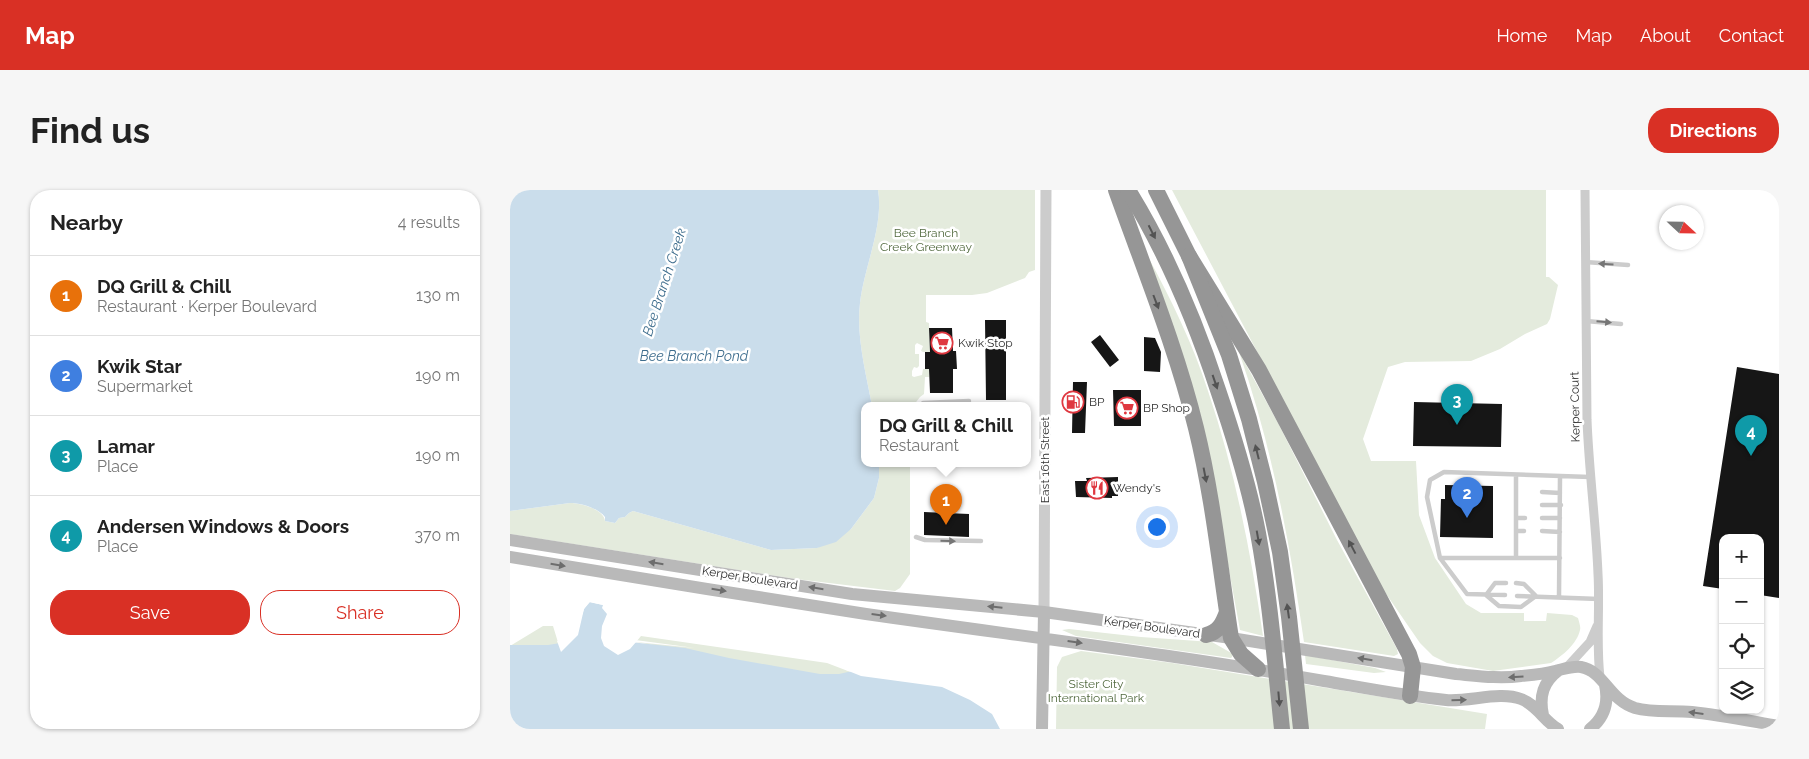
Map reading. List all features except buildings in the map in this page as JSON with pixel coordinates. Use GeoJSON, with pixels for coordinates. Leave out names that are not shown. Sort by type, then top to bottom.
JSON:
{"type":"FeatureCollection","features":[{"type":"Feature","properties":{"kind":"highway"},"geometry":{"type":"LineString","coordinates":[[1116,190],[1184,382],[1209,492],[1231,638],[1241,654],[1258,669]]}},
{"type":"Feature","properties":{"kind":"highway"},"geometry":{"type":"LineString","coordinates":[[1128,190],[1173,273],[1199,334],[1239,456],[1257,531],[1269,603],[1282,729]]}},
{"type":"Feature","properties":{"kind":"highway"},"geometry":{"type":"LineString","coordinates":[[1156,190],[1189,256],[1229,354],[1249,419],[1280,552],[1290,617],[1301,729]]}},
{"type":"Feature","properties":{"kind":"highway"},"geometry":{"type":"LineString","coordinates":[[1189,256],[1259,370],[1402,640],[1413,667],[1410,696]]}},
{"type":"Feature","properties":{"kind":"highway"},"geometry":{"type":"LineString","coordinates":[[1206,635],[1215,632],[1220,627],[1227,612]]}},
{"type":"Feature","properties":{"kind":"main road","name":"Kerper Boulevard"},"geometry":{"type":"LineString","coordinates":[[510,540],[852,594],[1044,612],[1231,638],[1456,674],[1502,678],[1519,677],[1563,668],[1585,668],[1591,670],[1602,680],[1617,698],[1632,707],[1646,710],[1694,712],[1779,726]]}},
{"type":"Feature","properties":{"kind":"main road","name":"Kerper Boulevard"},"geometry":{"type":"LineString","coordinates":[[510,557],[869,614],[1258,669],[1410,696],[1449,700],[1514,697],[1539,710],[1548,722],[1558,729]]}},
{"type":"Feature","properties":{"kind":"main road","name":"East 16th Street"},"geometry":{"type":"LineString","coordinates":[[1042,729],[1044,612]]}},
{"type":"Feature","properties":{"kind":"main road"},"geometry":{"type":"LineString","coordinates":[[1543,715],[1541,706],[1542,692],[1548,680],[1563,668]]}},
{"type":"Feature","properties":{"kind":"main road"},"geometry":{"type":"LineString","coordinates":[[1590,729],[1599,721],[1605,710],[1606,700],[1602,680]]}},
{"type":"Feature","properties":{"kind":"street","name":"East 16th Street"},"geometry":{"type":"LineString","coordinates":[[1044,612],[1046,190]]}},
{"type":"Feature","properties":{"kind":"street","name":"Kerper Court"},"geometry":{"type":"LineString","coordinates":[[1585,190],[1587,420],[1597,551],[1598,657],[1602,680]]}},
{"type":"Feature","properties":{"kind":"street"},"geometry":{"type":"LineString","coordinates":[[1563,668],[1590,642],[1598,624]]}},
{"type":"Feature","properties":{"kind":"lane"},"geometry":{"type":"LineString","coordinates":[[1585,262],[1628,265]]}},
{"type":"Feature","properties":{"kind":"lane"},"geometry":{"type":"LineString","coordinates":[[1586,321],[1621,324]]}},
{"type":"Feature","properties":{"kind":"lane"},"geometry":{"type":"LineString","coordinates":[[946,402],[969,401]]}},
{"type":"Feature","properties":{"kind":"lane"},"geometry":{"type":"LineString","coordinates":[[1505,596],[1467,594],[1440,558],[1427,496],[1430,480],[1444,472],[1590,477]]}},
{"type":"Feature","properties":{"kind":"lane"},"geometry":{"type":"LineString","coordinates":[[1516,475],[1516,558]]}},
{"type":"Feature","properties":{"kind":"lane"},"geometry":{"type":"LineString","coordinates":[[1559,597],[1560,477]]}},
{"type":"Feature","properties":{"kind":"lane"},"geometry":{"type":"LineString","coordinates":[[1516,492],[1524,492]]}},
{"type":"Feature","properties":{"kind":"lane"},"geometry":{"type":"LineString","coordinates":[[1542,492],[1560,493]]}},
{"type":"Feature","properties":{"kind":"lane"},"geometry":{"type":"LineString","coordinates":[[1516,505],[1524,505]]}},
{"type":"Feature","properties":{"kind":"lane"},"geometry":{"type":"LineString","coordinates":[[1542,505],[1561,505]]}},
{"type":"Feature","properties":{"kind":"lane"},"geometry":{"type":"LineString","coordinates":[[1516,518],[1525,518]]}},
{"type":"Feature","properties":{"kind":"lane"},"geometry":{"type":"LineString","coordinates":[[1542,518],[1560,518]]}},
{"type":"Feature","properties":{"kind":"lane"},"geometry":{"type":"LineString","coordinates":[[1516,531],[1524,531]]}},
{"type":"Feature","properties":{"kind":"lane"},"geometry":{"type":"LineString","coordinates":[[1542,531],[1560,532]]}},
{"type":"Feature","properties":{"kind":"lane"},"geometry":{"type":"LineString","coordinates":[[916,537],[925,540],[981,541]]}},
{"type":"Feature","properties":{"kind":"lane"},"geometry":{"type":"LineString","coordinates":[[1440,558],[1560,558]]}},
{"type":"Feature","properties":{"kind":"lane"},"geometry":{"type":"LineString","coordinates":[[1486,595],[1495,583],[1506,583]]}},
{"type":"Feature","properties":{"kind":"lane"},"geometry":{"type":"LineString","coordinates":[[1516,583],[1524,584],[1536,596]]}},
{"type":"Feature","properties":{"kind":"lane"},"geometry":{"type":"LineString","coordinates":[[1486,595],[1499,606],[1521,607],[1536,596]]}},
{"type":"Feature","properties":{"kind":"lane"},"geometry":{"type":"LineString","coordinates":[[1517,596],[1598,599]]}},
{"type":"Feature","properties":{"kind":"green space","name":"Bee Branch Creek Greenway"},"geometry":{"type":"Polygon","coordinates":[[[878,190],[1035,190],[1035,270],[1029,272],[1025,278],[987,293],[972,295],[926,295],[926,322],[929,323],[930,352],[923,352],[921,351],[923,346],[917,343],[915,345],[915,354],[919,354],[919,366],[917,368],[914,367],[912,376],[922,375],[923,369],[929,369],[929,377],[925,377],[924,394],[916,402],[871,402],[862,355],[859,329],[860,303],[876,232],[879,204],[878,190]]]}},
{"type":"Feature","properties":{"kind":"green space"},"geometry":{"type":"Polygon","coordinates":[[[1172,190],[1546,190],[1546,277],[1549,277],[1558,285],[1550,319],[1547,324],[1525,334],[1500,349],[1471,361],[1405,362],[1388,367],[1363,439],[1371,461],[1416,461],[1419,515],[1435,558],[1466,604],[1481,613],[1524,613],[1524,621],[1546,621],[1547,613],[1572,615],[1578,618],[1580,627],[1576,640],[1564,653],[1551,663],[1493,671],[1447,663],[1433,656],[1420,643],[1380,585],[1172,190]]]}},
{"type":"Feature","properties":{"kind":"green space"},"geometry":{"type":"Polygon","coordinates":[[[1147,255],[1188,339],[1218,421],[1241,512],[1263,636],[1240,630],[1225,548],[1147,255]]]}},
{"type":"Feature","properties":{"kind":"green space"},"geometry":{"type":"Polygon","coordinates":[[[1239,352],[1398,654],[1394,656],[1304,642],[1279,496],[1251,387],[1239,352]]]}},
{"type":"Feature","properties":{"kind":"green space"},"geometry":{"type":"Polygon","coordinates":[[[879,467],[910,467],[910,574],[900,588],[895,591],[796,579],[510,534],[510,511],[570,503],[591,507],[601,513],[605,521],[615,523],[619,518],[625,517],[633,511],[771,550],[817,548],[851,529],[874,498],[879,478],[879,467]]]}},
{"type":"Feature","properties":{"kind":"green space"},"geometry":{"type":"Polygon","coordinates":[[[543,626],[553,626],[561,652],[510,646],[543,626]]]}},
{"type":"Feature","properties":{"kind":"green space"},"geometry":{"type":"Polygon","coordinates":[[[1069,629],[1212,642],[1233,654],[1231,658],[1076,636],[1062,630],[1069,629]]]}},
{"type":"Feature","properties":{"kind":"green space"},"geometry":{"type":"Polygon","coordinates":[[[641,636],[827,663],[861,676],[842,679],[636,642],[641,636]]]}},
{"type":"Feature","properties":{"kind":"green space","name":"Sister City International Park"},"geometry":{"type":"Polygon","coordinates":[[[1081,651],[1172,663],[1487,714],[1485,729],[1056,729],[1057,667],[1062,657],[1081,651]]]}},
{"type":"Feature","properties":{"kind":"green space"},"geometry":{"type":"Polygon","coordinates":[[[1305,655],[1375,668],[1386,672],[1374,673],[1306,664],[1305,655]]]}},
{"type":"Feature","properties":{"kind":"water","name":"Bee Branch Pond"},"geometry":{"type":"Polygon","coordinates":[[[510,190],[878,190],[878,218],[862,289],[859,329],[871,402],[861,402],[861,467],[879,467],[879,478],[874,498],[851,529],[836,542],[817,548],[771,550],[633,511],[625,517],[619,518],[615,523],[605,521],[605,517],[594,509],[574,503],[510,511],[510,190]]]}},
{"type":"Feature","properties":{"kind":"water"},"geometry":{"type":"Polygon","coordinates":[[[589,602],[603,605],[608,609],[606,629],[612,640],[685,648],[820,674],[839,674],[857,670],[929,677],[988,698],[1007,729],[510,729],[510,645],[548,645],[560,643],[576,634],[584,609],[589,602]]]}},
{"type":"Feature","properties":{"kind":"pier"},"geometry":{"type":"Polygon","coordinates":[[[589,599],[604,602],[613,612],[608,629],[613,637],[695,648],[636,642],[630,649],[618,655],[604,646],[601,638],[602,626],[607,614],[602,608],[603,605],[590,602],[584,609],[578,635],[561,652],[557,641],[574,633],[581,608],[589,599]]]}},
{"type":"Feature","properties":{"kind":"pier"},"geometry":{"type":"Polygon","coordinates":[[[856,668],[929,675],[956,682],[989,696],[998,703],[1009,729],[1000,729],[992,714],[970,700],[942,687],[861,676],[846,670],[856,668]]]}},
{"type":"Feature","properties":{"kind":"place","name":"Kwik Stop"},"geometry":{"type":"Point","coordinates":[942,343]}},
{"type":"Feature","properties":{"kind":"place","name":"BP"},"geometry":{"type":"Point","coordinates":[1073,402]}},
{"type":"Feature","properties":{"kind":"place","name":"BP Shop"},"geometry":{"type":"Point","coordinates":[1127,408]}},
{"type":"Feature","properties":{"kind":"place","name":"Lamar"},"geometry":{"type":"Point","coordinates":[1457,425]}},
{"type":"Feature","properties":{"kind":"place","name":"Andersen Windows & Doors"},"geometry":{"type":"Point","coordinates":[1751,456]}},
{"type":"Feature","properties":{"kind":"place","name":"Wendy's"},"geometry":{"type":"Point","coordinates":[1097,488]}},
{"type":"Feature","properties":{"kind":"place","name":"Kwik Star"},"geometry":{"type":"Point","coordinates":[1467,518]}},
{"type":"Feature","properties":{"kind":"place","name":"DQ Grill & Chill"},"geometry":{"type":"Point","coordinates":[946,525]}},
{"type":"Feature","properties":{"kind":"water label","name":"Bee Branch Creek"},"geometry":{"type":"Point","coordinates":[664,282]}}]}
